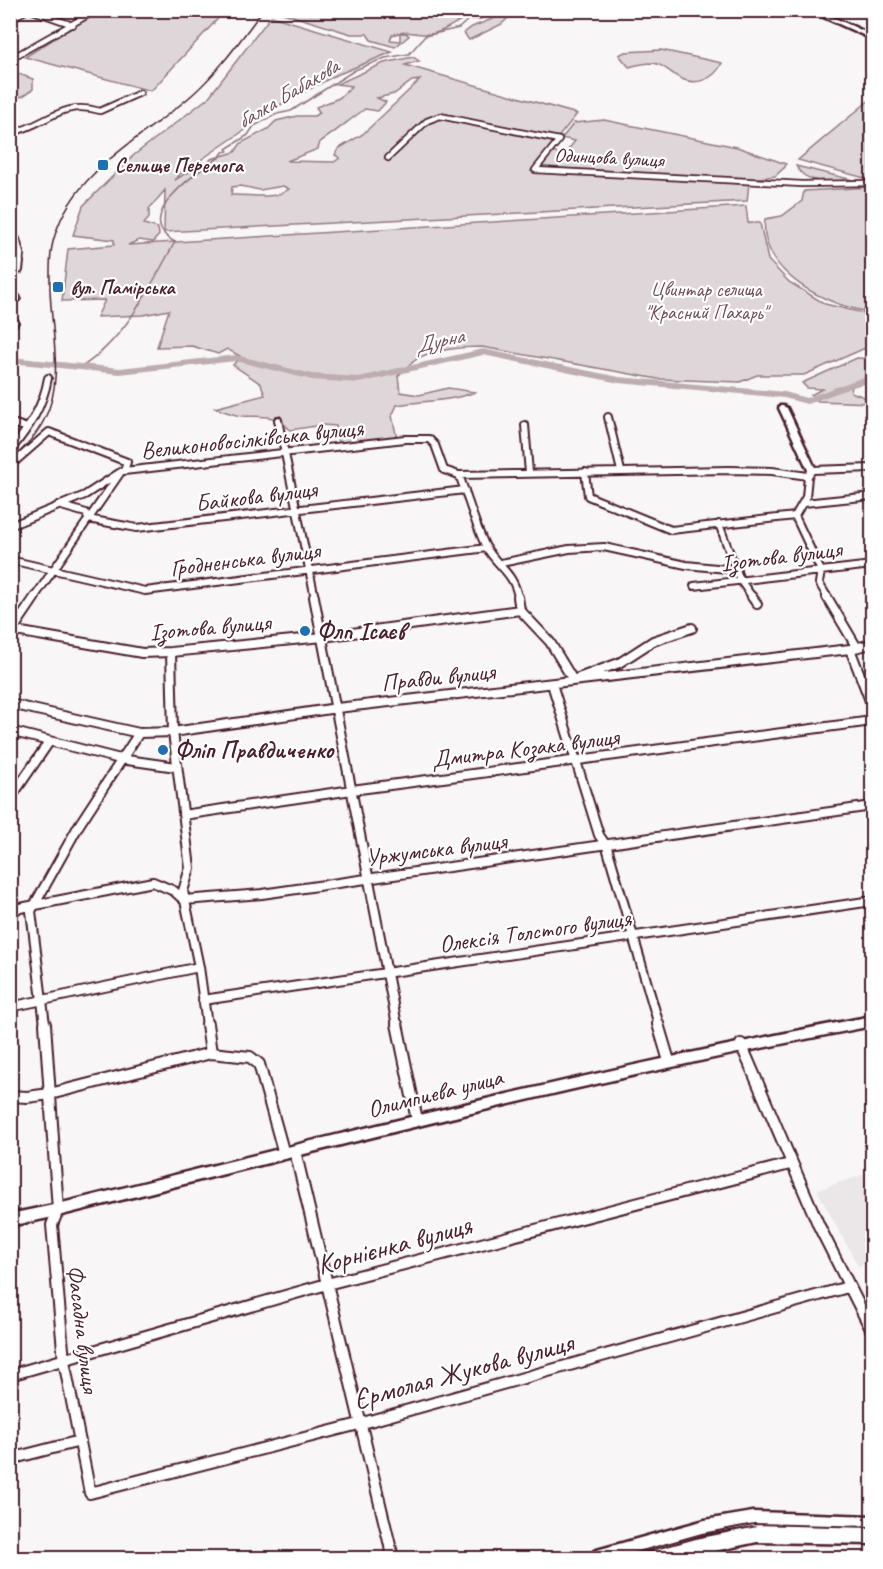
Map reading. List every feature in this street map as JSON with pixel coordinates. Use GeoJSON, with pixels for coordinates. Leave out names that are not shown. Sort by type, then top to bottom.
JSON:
{"type":"FeatureCollection","features":[{"type":"Feature","properties":{"kind":"main road"},"geometry":{"type":"LineString","coordinates":[[811,10],[873,37]]}},
{"type":"Feature","properties":{"kind":"main road"},"geometry":{"type":"LineString","coordinates":[[783,408],[810,473]]}},
{"type":"Feature","properties":{"kind":"main road","name":"Олимпиева улица"},"geometry":{"type":"LineString","coordinates":[[10,1220],[417,1120],[741,1044],[873,1021]]}},
{"type":"Feature","properties":{"kind":"main road"},"geometry":{"type":"LineString","coordinates":[[597,1558],[705,1527],[753,1519],[873,1523]]}},
{"type":"Feature","properties":{"kind":"main road"},"geometry":{"type":"LineString","coordinates":[[656,1558],[757,1534],[873,1537]]}},
{"type":"Feature","properties":{"kind":"street"},"geometry":{"type":"LineString","coordinates":[[10,19],[29,10],[73,25]]}},
{"type":"Feature","properties":{"kind":"street"},"geometry":{"type":"LineString","coordinates":[[10,59],[97,10]]}},
{"type":"Feature","properties":{"kind":"street"},"geometry":{"type":"LineString","coordinates":[[10,133],[25,130],[70,107],[87,107],[100,111],[140,93]]}},
{"type":"Feature","properties":{"kind":"street","name":"Одинцова вулиця"},"geometry":{"type":"LineString","coordinates":[[388,158],[427,121],[440,116],[559,140],[535,170],[802,184],[873,183]]}},
{"type":"Feature","properties":{"kind":"street"},"geometry":{"type":"LineString","coordinates":[[10,237],[17,239],[21,254],[19,270],[10,270]]}},
{"type":"Feature","properties":{"kind":"street"},"geometry":{"type":"LineString","coordinates":[[10,451],[37,416],[45,400],[48,378]]}},
{"type":"Feature","properties":{"kind":"street"},"geometry":{"type":"LineString","coordinates":[[608,417],[621,471]]}},
{"type":"Feature","properties":{"kind":"street"},"geometry":{"type":"LineString","coordinates":[[278,420],[298,510],[337,708],[367,878],[417,1120]]}},
{"type":"Feature","properties":{"kind":"street"},"geometry":{"type":"LineString","coordinates":[[10,422],[27,428]]}},
{"type":"Feature","properties":{"kind":"street"},"geometry":{"type":"LineString","coordinates":[[525,425],[529,473]]}},
{"type":"Feature","properties":{"kind":"street","name":"Великоновосілківська вулиця"},"geometry":{"type":"LineString","coordinates":[[10,466],[49,432],[127,462],[123,471],[405,439],[429,439],[435,445],[444,470],[459,475]]}},
{"type":"Feature","properties":{"kind":"street"},"geometry":{"type":"LineString","coordinates":[[692,628],[653,641],[619,663],[573,680],[558,650],[532,620],[520,610],[517,587],[501,563],[487,548],[459,475],[621,471],[810,473],[873,468]]}},
{"type":"Feature","properties":{"kind":"street"},"geometry":{"type":"LineString","coordinates":[[10,526],[85,495],[123,471]]}},
{"type":"Feature","properties":{"kind":"street"},"geometry":{"type":"LineString","coordinates":[[11,631],[123,471]]}},
{"type":"Feature","properties":{"kind":"street"},"geometry":{"type":"LineString","coordinates":[[585,472],[588,496],[671,530],[795,516],[804,503],[810,473]]}},
{"type":"Feature","properties":{"kind":"street","name":"Байкова вулиця"},"geometry":{"type":"LineString","coordinates":[[58,505],[86,513],[88,519],[146,528],[465,490]]}},
{"type":"Feature","properties":{"kind":"street"},"geometry":{"type":"LineString","coordinates":[[804,503],[873,496]]}},
{"type":"Feature","properties":{"kind":"street"},"geometry":{"type":"LineString","coordinates":[[795,516],[821,571],[819,583],[853,648],[873,706]]}},
{"type":"Feature","properties":{"kind":"street"},"geometry":{"type":"LineString","coordinates":[[719,524],[740,580],[757,604]]}},
{"type":"Feature","properties":{"kind":"street"},"geometry":{"type":"LineString","coordinates":[[501,563],[543,555],[551,551],[592,547],[624,549],[687,566],[737,570]]}},
{"type":"Feature","properties":{"kind":"street","name":"Гродненська вулиця"},"geometry":{"type":"LineString","coordinates":[[10,560],[145,591],[487,548]]}},
{"type":"Feature","properties":{"kind":"street","name":"Ізотова вулиця"},"geometry":{"type":"LineString","coordinates":[[694,586],[873,565]]}},
{"type":"Feature","properties":{"kind":"street","name":"Ізотова вулиця"},"geometry":{"type":"LineString","coordinates":[[11,631],[141,653],[171,652],[323,637],[520,610]]}},
{"type":"Feature","properties":{"kind":"street","name":"Правди вулиця"},"geometry":{"type":"LineString","coordinates":[[10,704],[139,733],[173,732],[337,708],[873,644]]}},
{"type":"Feature","properties":{"kind":"street"},"geometry":{"type":"LineString","coordinates":[[171,652],[173,732],[189,868],[183,891],[199,967],[211,1053]]}},
{"type":"Feature","properties":{"kind":"street"},"geometry":{"type":"LineString","coordinates":[[552,684],[599,836],[608,847],[669,1061]]}},
{"type":"Feature","properties":{"kind":"street","name":"Дмитра Козака вулиця"},"geometry":{"type":"LineString","coordinates":[[183,815],[352,790],[873,721]]}},
{"type":"Feature","properties":{"kind":"street"},"geometry":{"type":"LineString","coordinates":[[10,731],[120,759],[176,767]]}},
{"type":"Feature","properties":{"kind":"street"},"geometry":{"type":"LineString","coordinates":[[33,905],[120,759],[139,733]]}},
{"type":"Feature","properties":{"kind":"street"},"geometry":{"type":"LineString","coordinates":[[10,799],[49,742]]}},
{"type":"Feature","properties":{"kind":"street","name":"Уржумська вулиця"},"geometry":{"type":"LineString","coordinates":[[184,900],[214,900],[608,847],[873,806]]}},
{"type":"Feature","properties":{"kind":"street"},"geometry":{"type":"LineString","coordinates":[[10,910],[153,882],[174,891],[184,900]]}},
{"type":"Feature","properties":{"kind":"street","name":"Олексія Толстого вулиця"},"geometry":{"type":"LineString","coordinates":[[203,1000],[873,900]]}},
{"type":"Feature","properties":{"kind":"street","name":"Фасадна вулиця"},"geometry":{"type":"LineString","coordinates":[[33,905],[31,911],[43,1000],[58,1210],[52,1225],[64,1361],[90,1493]]}},
{"type":"Feature","properties":{"kind":"street"},"geometry":{"type":"LineString","coordinates":[[10,1007],[199,967]]}},
{"type":"Feature","properties":{"kind":"street"},"geometry":{"type":"LineString","coordinates":[[741,1044],[790,1164],[848,1287],[873,1332]]}},
{"type":"Feature","properties":{"kind":"street"},"geometry":{"type":"LineString","coordinates":[[10,1096],[27,1097],[50,1094],[211,1053],[250,1057],[259,1064],[290,1153],[327,1284],[393,1558]]}},
{"type":"Feature","properties":{"kind":"street","name":"Корнієнка вулиця"},"geometry":{"type":"LineString","coordinates":[[10,1375],[327,1284],[790,1164]]}},
{"type":"Feature","properties":{"kind":"street","name":"Єрмолая Жукова вулиця"},"geometry":{"type":"LineString","coordinates":[[90,1493],[359,1424],[848,1287]]}},
{"type":"Feature","properties":{"kind":"street"},"geometry":{"type":"LineString","coordinates":[[10,1459],[80,1441]]}},
{"type":"Feature","properties":{"kind":"shaded area"},"geometry":{"type":"Polygon","coordinates":[[[872,1172],[872,1262],[858,1266],[817,1190],[872,1172]]]}},
{"type":"Feature","properties":{"kind":"green space"},"geometry":{"type":"Polygon","coordinates":[[[276,10],[468,11],[465,13],[467,17],[435,33],[401,33],[409,36],[395,47],[371,40],[367,34],[351,34],[276,10]],[[400,33],[392,35],[390,40],[400,41],[400,33]]]}},
{"type":"Feature","properties":{"kind":"green space"},"geometry":{"type":"Polygon","coordinates":[[[98,11],[225,11],[151,91],[25,57],[98,11]]]}},
{"type":"Feature","properties":{"kind":"green space","name":"Цвинтар селища \"Красний Пахарь\""},"geometry":{"type":"Polygon","coordinates":[[[271,16],[392,52],[334,76],[267,112],[180,174],[175,180],[186,173],[203,169],[211,159],[235,152],[241,143],[268,129],[276,121],[297,116],[314,116],[320,113],[316,107],[339,98],[352,86],[337,84],[384,63],[413,57],[419,61],[405,65],[577,114],[531,171],[749,183],[747,201],[164,232],[165,190],[149,209],[149,218],[144,224],[158,228],[159,235],[153,242],[139,240],[128,245],[746,206],[748,223],[760,223],[768,260],[789,282],[825,304],[872,315],[872,348],[863,349],[804,375],[757,375],[740,382],[658,379],[482,347],[443,350],[427,354],[411,363],[398,376],[400,392],[419,395],[448,388],[475,392],[446,399],[397,405],[392,416],[397,438],[338,446],[336,426],[322,425],[290,430],[274,418],[228,413],[215,408],[265,395],[261,384],[233,365],[240,356],[227,349],[218,354],[192,346],[157,347],[169,310],[143,315],[97,317],[105,300],[62,301],[68,249],[114,245],[114,240],[73,235],[83,206],[134,155],[208,98],[271,16]],[[420,80],[412,81],[394,94],[377,98],[386,102],[378,111],[365,109],[320,142],[318,149],[287,161],[334,162],[340,158],[335,155],[338,149],[363,134],[420,80]],[[240,186],[232,187],[231,195],[269,196],[289,189],[283,186],[260,190],[240,186]]]}},
{"type":"Feature","properties":{"kind":"green space"},"geometry":{"type":"Polygon","coordinates":[[[500,16],[508,18],[502,24],[469,40],[464,33],[472,27],[500,16]]]}},
{"type":"Feature","properties":{"kind":"green space"},"geometry":{"type":"Polygon","coordinates":[[[661,50],[722,63],[709,78],[691,81],[684,80],[653,63],[629,67],[619,55],[625,52],[661,50]]]}},
{"type":"Feature","properties":{"kind":"green space"},"geometry":{"type":"Polygon","coordinates":[[[11,71],[33,79],[33,89],[11,100],[11,71]]]}},
{"type":"Feature","properties":{"kind":"green space"},"geometry":{"type":"Polygon","coordinates":[[[872,98],[872,180],[798,160],[872,98]]]}},
{"type":"Feature","properties":{"kind":"green space"},"geometry":{"type":"Polygon","coordinates":[[[604,120],[737,147],[786,164],[775,176],[751,179],[543,167],[542,164],[551,152],[564,155],[575,141],[562,138],[574,123],[604,120]]]}},
{"type":"Feature","properties":{"kind":"green space"},"geometry":{"type":"Polygon","coordinates":[[[796,166],[857,181],[815,180],[801,173],[796,166]]]}},
{"type":"Feature","properties":{"kind":"green space"},"geometry":{"type":"Polygon","coordinates":[[[872,187],[872,312],[854,309],[817,295],[784,271],[773,256],[766,238],[765,219],[782,216],[802,201],[804,191],[872,187]]]}},
{"type":"Feature","properties":{"kind":"green space"},"geometry":{"type":"Polygon","coordinates":[[[857,358],[872,359],[872,381],[852,386],[851,392],[872,400],[872,403],[818,401],[811,395],[822,389],[807,388],[802,383],[857,358]]]}},
{"type":"Feature","properties":{"kind":"waterway","name":"балка Бабакова"},"geometry":{"type":"LineString","coordinates":[[80,368],[110,343],[123,328],[156,277],[175,242],[163,232],[160,221],[163,208],[184,184],[220,157],[223,152],[228,151],[226,149],[248,135],[254,126],[277,114],[291,111],[355,70],[385,58],[409,54],[425,36],[459,28],[469,19],[480,19],[496,10]]}},
{"type":"Feature","properties":{"kind":"waterway","name":"Дурна"},"geometry":{"type":"LineString","coordinates":[[10,360],[120,371],[236,358],[312,377],[359,380],[483,352],[619,380],[785,395],[807,401],[872,377]]}},
{"type":"Feature","properties":{"kind":"tram line"},"geometry":{"type":"LineString","coordinates":[[10,462],[41,426],[54,389],[55,356],[50,262],[53,241],[65,212],[78,191],[113,156],[203,85],[263,10]]}},
{"type":"Feature","properties":{"kind":"tram line"},"geometry":{"type":"LineString","coordinates":[[617,1558],[702,1534],[754,1524],[872,1527]]}},
{"type":"Feature","properties":{"kind":"place","name":"Селище Перемога"},"geometry":{"type":"Point","coordinates":[103,165]}},
{"type":"Feature","properties":{"kind":"place","name":"вул. Памірська"},"geometry":{"type":"Point","coordinates":[58,287]}},
{"type":"Feature","properties":{"kind":"place","name":"Флп Ісаєв"},"geometry":{"type":"Point","coordinates":[305,631]}},
{"type":"Feature","properties":{"kind":"place","name":"Фліп Правдиченко"},"geometry":{"type":"Point","coordinates":[163,750]}}]}
